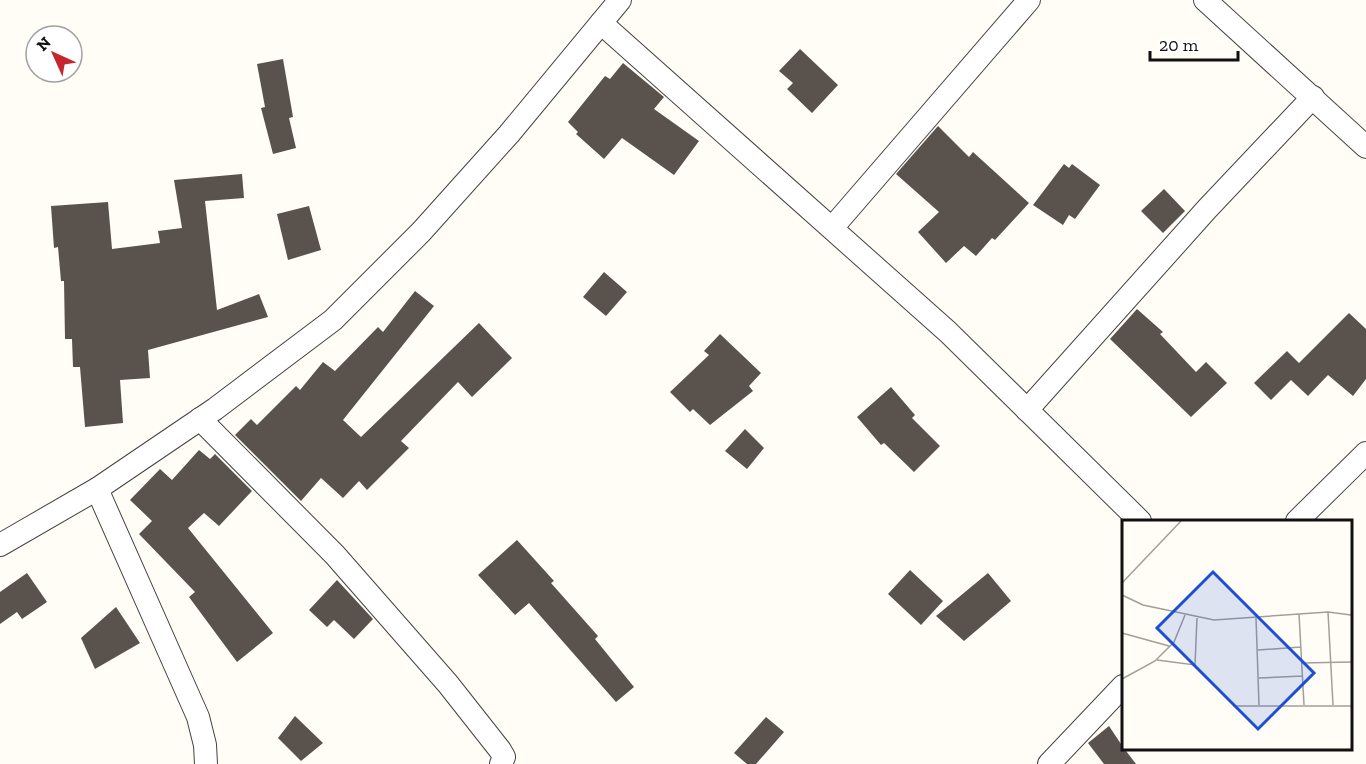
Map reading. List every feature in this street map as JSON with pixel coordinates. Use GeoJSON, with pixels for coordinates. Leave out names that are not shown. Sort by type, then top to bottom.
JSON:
{"type":"FeatureCollection","features":[{"type":"Feature","properties":{"kind":"street"},"geometry":{"type":"LineString","coordinates":[[0,545],[97,489],[200,419],[333,320],[429,223],[509,134],[620,0]]}},
{"type":"Feature","properties":{"kind":"street"},"geometry":{"type":"LineString","coordinates":[[831,228],[1029,0]]}},
{"type":"Feature","properties":{"kind":"street"},"geometry":{"type":"LineString","coordinates":[[1217,4],[1366,147]]}},
{"type":"Feature","properties":{"kind":"street"},"geometry":{"type":"LineString","coordinates":[[601,23],[948,332],[1139,520]]}},
{"type":"Feature","properties":{"kind":"street"},"geometry":{"type":"LineString","coordinates":[[1027,410],[1207,208],[1312,97]]}},
{"type":"Feature","properties":{"kind":"street"},"geometry":{"type":"LineString","coordinates":[[200,419],[335,555],[448,684],[500,750],[504,757],[501,764]]}},
{"type":"Feature","properties":{"kind":"street"},"geometry":{"type":"LineString","coordinates":[[1298,520],[1366,453]]}},
{"type":"Feature","properties":{"kind":"street"},"geometry":{"type":"LineString","coordinates":[[97,489],[198,717],[205,745],[206,764]]}},
{"type":"Feature","properties":{"kind":"street"},"geometry":{"type":"LineString","coordinates":[[1049,764],[1122,687]]}},
{"type":"Feature","properties":{"kind":"building"},"geometry":{"type":"Polygon","coordinates":[[[800,49],[838,85],[812,113],[787,89],[793,83],[779,71],[800,49]]]}},
{"type":"Feature","properties":{"kind":"building"},"geometry":{"type":"Polygon","coordinates":[[[283,59],[293,117],[289,118],[296,148],[273,154],[261,108],[265,107],[257,64],[283,59]]]}},
{"type":"Feature","properties":{"kind":"building"},"geometry":{"type":"Polygon","coordinates":[[[623,63],[664,97],[654,109],[699,141],[674,175],[622,138],[604,159],[576,134],[578,132],[568,122],[605,76],[610,79],[623,63]]]}},
{"type":"Feature","properties":{"kind":"building"},"geometry":{"type":"Polygon","coordinates":[[[938,126],[969,157],[973,152],[1029,203],[995,240],[992,238],[976,256],[964,246],[946,263],[918,232],[939,212],[896,174],[938,126]]]}},
{"type":"Feature","properties":{"kind":"building"},"geometry":{"type":"Polygon","coordinates":[[[1064,164],[1069,168],[1072,164],[1100,185],[1075,219],[1069,215],[1063,225],[1033,205],[1064,164]]]}},
{"type":"Feature","properties":{"kind":"building"},"geometry":{"type":"Polygon","coordinates":[[[242,174],[244,198],[205,201],[217,310],[259,294],[268,317],[148,350],[150,378],[120,380],[123,423],[85,427],[80,367],[73,367],[72,339],[65,339],[64,281],[61,281],[58,247],[54,248],[51,206],[108,202],[112,249],[160,243],[158,231],[182,228],[174,180],[242,174]]]}},
{"type":"Feature","properties":{"kind":"building"},"geometry":{"type":"Polygon","coordinates":[[[1164,189],[1185,211],[1163,233],[1141,211],[1164,189]]]}},
{"type":"Feature","properties":{"kind":"building"},"geometry":{"type":"Polygon","coordinates":[[[309,206],[321,250],[288,260],[277,214],[309,206]]]}},
{"type":"Feature","properties":{"kind":"building"},"geometry":{"type":"Polygon","coordinates":[[[604,272],[627,292],[606,316],[583,297],[604,272]]]}},
{"type":"Feature","properties":{"kind":"building"},"geometry":{"type":"Polygon","coordinates":[[[415,291],[434,306],[343,420],[361,437],[479,323],[512,358],[472,397],[458,382],[401,441],[409,448],[367,490],[359,481],[343,498],[321,478],[301,501],[235,435],[251,419],[257,425],[296,386],[300,390],[323,362],[335,371],[378,327],[383,332],[415,291]]]}},
{"type":"Feature","properties":{"kind":"building"},"geometry":{"type":"Polygon","coordinates":[[[1137,309],[1163,332],[1160,334],[1196,372],[1206,362],[1227,383],[1191,417],[1110,339],[1137,309]]]}},
{"type":"Feature","properties":{"kind":"building"},"geometry":{"type":"Polygon","coordinates":[[[1349,313],[1366,329],[1366,379],[1353,396],[1328,375],[1308,396],[1291,380],[1271,400],[1254,383],[1287,351],[1299,363],[1349,313]]]}},
{"type":"Feature","properties":{"kind":"building"},"geometry":{"type":"Polygon","coordinates":[[[720,334],[761,373],[749,386],[753,391],[710,425],[693,409],[690,412],[670,392],[709,355],[704,351],[720,334]]]}},
{"type":"Feature","properties":{"kind":"building"},"geometry":{"type":"Polygon","coordinates":[[[891,387],[915,415],[912,418],[940,446],[914,472],[884,443],[881,445],[857,417],[891,387]]]}},
{"type":"Feature","properties":{"kind":"building"},"geometry":{"type":"Polygon","coordinates":[[[745,429],[764,448],[747,469],[725,451],[745,429]]]}},
{"type":"Feature","properties":{"kind":"building"},"geometry":{"type":"Polygon","coordinates":[[[199,450],[210,459],[215,454],[252,491],[219,526],[204,513],[188,528],[273,633],[237,662],[189,597],[195,592],[139,534],[152,521],[130,500],[160,469],[172,480],[199,450]]]}},
{"type":"Feature","properties":{"kind":"building"},"geometry":{"type":"Polygon","coordinates":[[[517,540],[554,581],[551,583],[598,636],[595,639],[634,687],[616,702],[529,603],[515,615],[478,575],[517,540]]]}},
{"type":"Feature","properties":{"kind":"building"},"geometry":{"type":"Polygon","coordinates":[[[910,570],[943,601],[921,625],[888,594],[910,570]]]}},
{"type":"Feature","properties":{"kind":"building"},"geometry":{"type":"Polygon","coordinates":[[[27,573],[47,602],[22,619],[17,612],[0,624],[0,592],[27,573]]]}},
{"type":"Feature","properties":{"kind":"building"},"geometry":{"type":"Polygon","coordinates":[[[988,573],[1011,601],[964,641],[936,616],[988,573]]]}},
{"type":"Feature","properties":{"kind":"building"},"geometry":{"type":"Polygon","coordinates":[[[337,580],[373,619],[354,639],[334,620],[327,627],[309,610],[337,580]]]}},
{"type":"Feature","properties":{"kind":"building"},"geometry":{"type":"Polygon","coordinates":[[[116,607],[140,643],[95,669],[81,638],[116,607]]]}},
{"type":"Feature","properties":{"kind":"building"},"geometry":{"type":"Polygon","coordinates":[[[295,716],[323,743],[301,761],[278,738],[295,716]]]}},
{"type":"Feature","properties":{"kind":"building"},"geometry":{"type":"Polygon","coordinates":[[[766,717],[784,732],[756,764],[747,764],[734,753],[766,717]]]}},
{"type":"Feature","properties":{"kind":"building"},"geometry":{"type":"Polygon","coordinates":[[[1109,726],[1122,749],[1125,749],[1136,764],[1104,764],[1088,743],[1109,726]]]}}]}
